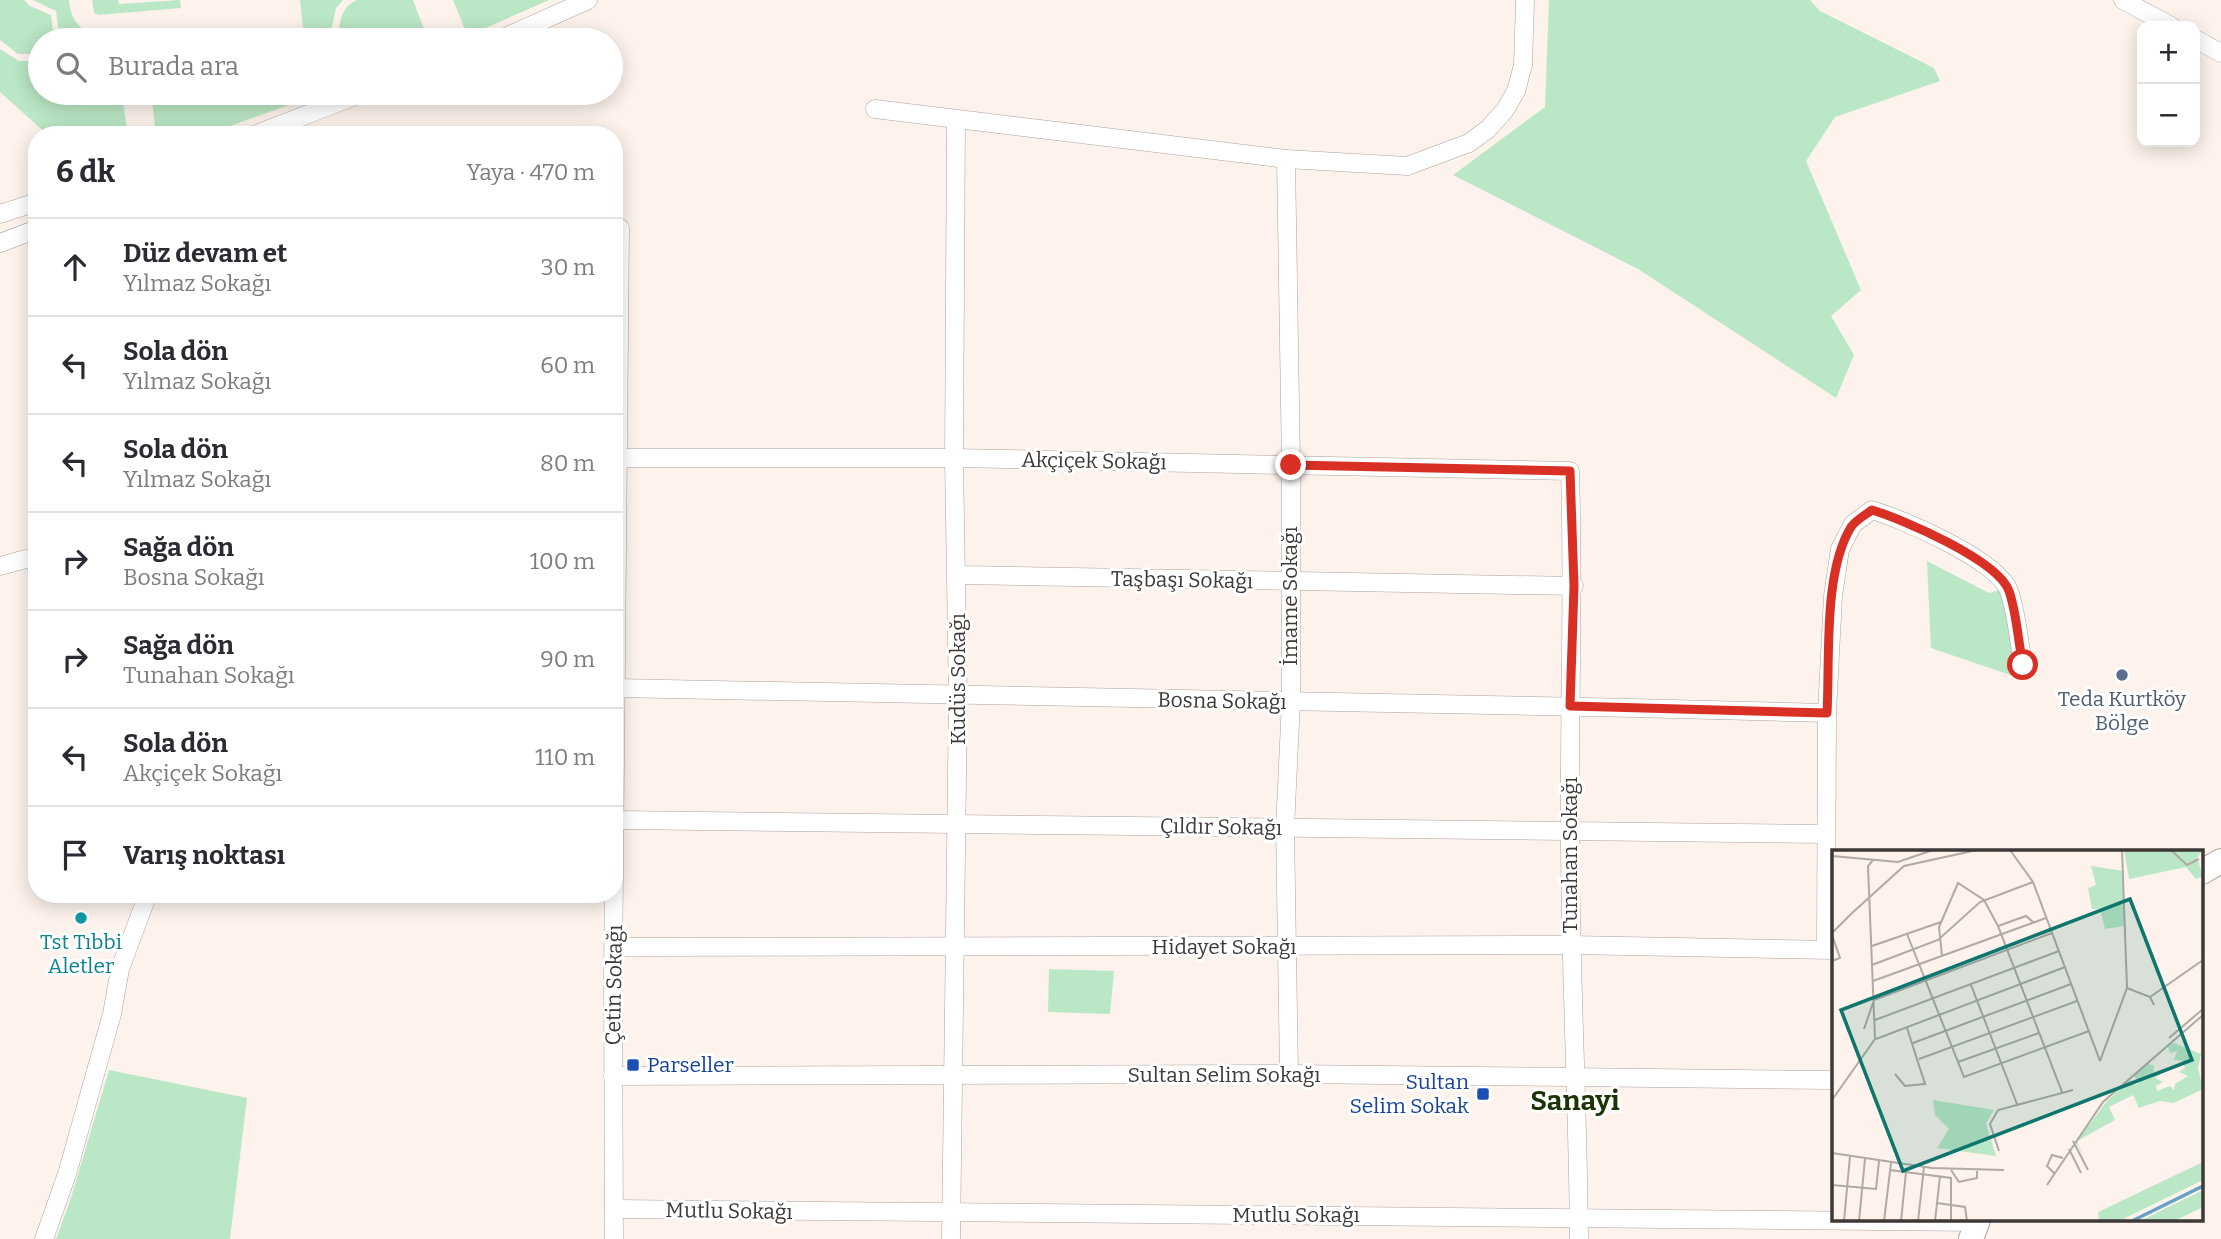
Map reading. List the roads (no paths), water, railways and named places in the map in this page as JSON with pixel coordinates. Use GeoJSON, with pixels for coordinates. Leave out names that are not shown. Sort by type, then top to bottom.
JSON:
{"type":"FeatureCollection","features":[{"type":"Feature","properties":{"kind":"street"},"geometry":{"type":"LineString","coordinates":[[526,28],[588,0]]}},
{"type":"Feature","properties":{"kind":"street"},"geometry":{"type":"LineString","coordinates":[[875,109],[1286,159],[1407,166],[1469,143],[1488,129],[1505,110],[1516,91],[1523,65],[1525,0]]}},
{"type":"Feature","properties":{"kind":"street"},"geometry":{"type":"LineString","coordinates":[[2123,0],[2162,21]]}},
{"type":"Feature","properties":{"kind":"street"},"geometry":{"type":"LineString","coordinates":[[2200,42],[2221,53]]}},
{"type":"Feature","properties":{"kind":"street"},"geometry":{"type":"LineString","coordinates":[[277,126],[332,105]]}},
{"type":"Feature","properties":{"kind":"street","name":"Kudüs Sokağı"},"geometry":{"type":"LineString","coordinates":[[951,1239],[958,698],[954,458],[956,120]]}},
{"type":"Feature","properties":{"kind":"street","name":"İmame Sokağı"},"geometry":{"type":"LineString","coordinates":[[1286,159],[1291,465],[1291,702],[1285,828],[1289,1074]]}},
{"type":"Feature","properties":{"kind":"street"},"geometry":{"type":"LineString","coordinates":[[0,214],[28,205]]}},
{"type":"Feature","properties":{"kind":"street"},"geometry":{"type":"LineString","coordinates":[[0,243],[28,232]]}},
{"type":"Feature","properties":{"kind":"street","name":"Akçiçek Sokağı"},"geometry":{"type":"LineString","coordinates":[[623,458],[954,458],[1570,471]]}},
{"type":"Feature","properties":{"kind":"street","name":"Tunahan Sokağı"},"geometry":{"type":"LineString","coordinates":[[1570,471],[1574,586],[1570,706],[1571,945],[1577,1079],[1579,1239]]}},
{"type":"Feature","properties":{"kind":"street"},"geometry":{"type":"LineString","coordinates":[[1830,949],[1826,834],[1827,713],[1833,596],[1840,549],[1853,524],[1872,510],[1896,517],[1951,544],[1986,566],[2009,588],[2023,665]]}},
{"type":"Feature","properties":{"kind":"street"},"geometry":{"type":"LineString","coordinates":[[0,566],[28,558]]}},
{"type":"Feature","properties":{"kind":"street","name":"Taşbaşı Sokağı"},"geometry":{"type":"LineString","coordinates":[[958,575],[1574,586]]}},
{"type":"Feature","properties":{"kind":"street","name":"Bosna Sokağı"},"geometry":{"type":"LineString","coordinates":[[623,688],[958,698],[1570,706],[1827,713]]}},
{"type":"Feature","properties":{"kind":"street","name":"Çıldır Sokağı"},"geometry":{"type":"LineString","coordinates":[[623,820],[1826,834]]}},
{"type":"Feature","properties":{"kind":"street"},"geometry":{"type":"LineString","coordinates":[[2204,871],[2221,862]]}},
{"type":"Feature","properties":{"kind":"street"},"geometry":{"type":"LineString","coordinates":[[44,1239],[67,1174],[101,1054],[120,969],[145,903]]}},
{"type":"Feature","properties":{"kind":"street","name":"Çetin Sokağı"},"geometry":{"type":"LineString","coordinates":[[614,1239],[615,903]]}},
{"type":"Feature","properties":{"kind":"street","name":"Hidayet Sokağı"},"geometry":{"type":"LineString","coordinates":[[614,947],[1571,945],[1830,949]]}},
{"type":"Feature","properties":{"kind":"street","name":"Sultan Selim Sokağı"},"geometry":{"type":"LineString","coordinates":[[613,1076],[1289,1074],[1832,1080]]}},
{"type":"Feature","properties":{"kind":"street","name":"Mutlu Sokağı"},"geometry":{"type":"LineString","coordinates":[[614,1209],[951,1214],[1579,1216],[1832,1222]]}},
{"type":"Feature","properties":{"kind":"street","name":"Mutlu Sokağı"},"geometry":{"type":"LineString","coordinates":[[1844,1222],[1976,1225]]}},
{"type":"Feature","properties":{"kind":"place","name":"Teda Kurtköy Bölge"},"geometry":{"type":"Point","coordinates":[2122,675]}},
{"type":"Feature","properties":{"kind":"place","name":"Tst Tıbbi Aletler"},"geometry":{"type":"Point","coordinates":[81,918]}},
{"type":"Feature","properties":{"kind":"place","name":"Parseller"},"geometry":{"type":"Point","coordinates":[633,1065]}},
{"type":"Feature","properties":{"kind":"place","name":"Sultan Selim Sokak"},"geometry":{"type":"Point","coordinates":[1483,1094]}},
{"type":"Feature","properties":{"kind":"district","name":"Sanayi"},"geometry":{"type":"Point","coordinates":[1575,1100]}}]}
